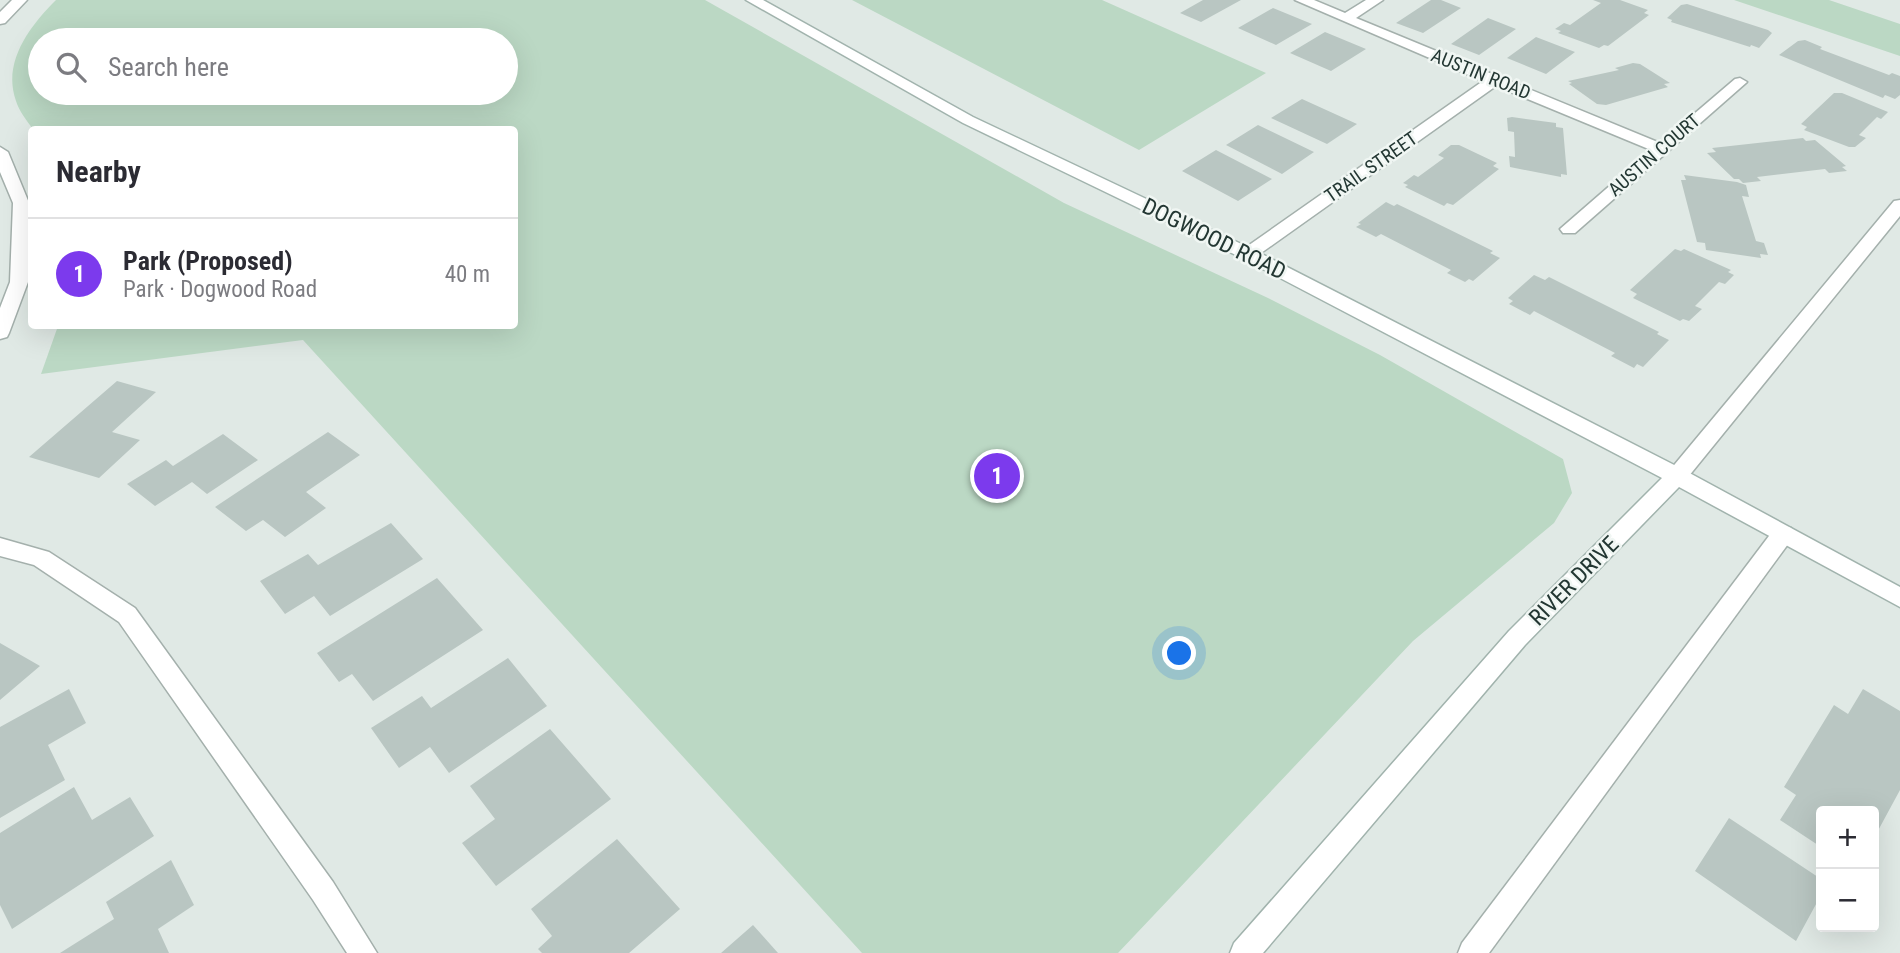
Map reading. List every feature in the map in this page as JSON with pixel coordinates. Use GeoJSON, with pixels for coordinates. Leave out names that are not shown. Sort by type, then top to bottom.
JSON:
{"type":"FeatureCollection","features":[{"type":"Feature","properties":{"kind":"street"},"geometry":{"type":"LineString","coordinates":[[0,20],[20,0]]}},
{"type":"Feature","properties":{"kind":"street","name":"DOGWOOD ROAD"},"geometry":{"type":"LineString","coordinates":[[753,0],[968,120],[1248,254],[1677,476],[1900,598]]}},
{"type":"Feature","properties":{"kind":"street","name":"AUSTIN ROAD"},"geometry":{"type":"LineString","coordinates":[[1302,0],[1661,149]]}},
{"type":"Feature","properties":{"kind":"street"},"geometry":{"type":"LineString","coordinates":[[1346,18],[1376,0]]}},
{"type":"Feature","properties":{"kind":"street","name":"TRAIL STREET"},"geometry":{"type":"LineString","coordinates":[[1248,254],[1494,80]]}},
{"type":"Feature","properties":{"kind":"street","name":"AUSTIN COURT"},"geometry":{"type":"LineString","coordinates":[[1569,229],[1740,82]]}},
{"type":"Feature","properties":{"kind":"street"},"geometry":{"type":"LineString","coordinates":[[0,152],[21,203],[19,282],[0,333]]}},
{"type":"Feature","properties":{"kind":"street","name":"RIVER DRIVE"},"geometry":{"type":"LineString","coordinates":[[1244,953],[1517,638],[1677,476],[1900,205]]}},
{"type":"Feature","properties":{"kind":"street"},"geometry":{"type":"LineString","coordinates":[[0,286],[19,282]]}},
{"type":"Feature","properties":{"kind":"street"},"geometry":{"type":"LineString","coordinates":[[1472,953],[1783,534]]}},
{"type":"Feature","properties":{"kind":"street"},"geometry":{"type":"LineString","coordinates":[[0,547],[41,558],[127,615],[323,891],[363,953]]}},
{"type":"Feature","properties":{"kind":"green space"},"geometry":{"type":"Polygon","coordinates":[[[56,0],[705,0],[1064,203],[1268,298],[1380,355],[1563,459],[1572,493],[1554,523],[1413,641],[1118,953],[862,953],[303,340],[41,374],[57,329],[518,329],[518,126],[31,126],[21,112],[13,87],[16,59],[28,33],[28,105],[518,105],[518,28],[32,28],[56,0]]]}},
{"type":"Feature","properties":{"kind":"green space"},"geometry":{"type":"Polygon","coordinates":[[[852,0],[1102,0],[1266,73],[1139,150],[852,0]]]}},
{"type":"Feature","properties":{"kind":"green space"},"geometry":{"type":"Polygon","coordinates":[[[1734,0],[1829,0],[1900,24],[1900,56],[1734,0]]]}},
{"type":"Feature","properties":{"kind":"building"},"geometry":{"type":"Polygon","coordinates":[[[1203,0],[1241,0],[1201,22],[1180,13],[1203,0]]]}},
{"type":"Feature","properties":{"kind":"building"},"geometry":{"type":"Polygon","coordinates":[[[1431,0],[1441,0],[1461,8],[1423,33],[1396,23],[1431,0]]]}},
{"type":"Feature","properties":{"kind":"building"},"geometry":{"type":"Polygon","coordinates":[[[1593,0],[1620,0],[1648,10],[1644,13],[1649,15],[1608,46],[1599,48],[1558,33],[1561,31],[1555,29],[1564,23],[1570,25],[1601,3],[1593,0]]]}},
{"type":"Feature","properties":{"kind":"building"},"geometry":{"type":"Polygon","coordinates":[[[1687,4],[1772,33],[1759,48],[1750,47],[1671,22],[1672,20],[1667,18],[1681,5],[1687,4]]]}},
{"type":"Feature","properties":{"kind":"building"},"geometry":{"type":"Polygon","coordinates":[[[1273,8],[1312,24],[1276,45],[1238,28],[1273,8]]]}},
{"type":"Feature","properties":{"kind":"building"},"geometry":{"type":"Polygon","coordinates":[[[1488,18],[1516,29],[1479,55],[1451,44],[1488,18]]]}},
{"type":"Feature","properties":{"kind":"building"},"geometry":{"type":"Polygon","coordinates":[[[1325,32],[1366,49],[1331,71],[1290,53],[1325,32]]]}},
{"type":"Feature","properties":{"kind":"building"},"geometry":{"type":"Polygon","coordinates":[[[1536,37],[1575,52],[1546,74],[1507,58],[1536,37]]]}},
{"type":"Feature","properties":{"kind":"building"},"geometry":{"type":"Polygon","coordinates":[[[1805,40],[1822,47],[1820,49],[1889,75],[1892,73],[1900,76],[1900,95],[1895,99],[1885,95],[1883,98],[1779,55],[1798,41],[1805,40]]]}},
{"type":"Feature","properties":{"kind":"building"},"geometry":{"type":"Polygon","coordinates":[[[1640,64],[1670,83],[1664,84],[1668,87],[1606,105],[1597,104],[1568,81],[1619,70],[1615,68],[1640,64]]]}},
{"type":"Feature","properties":{"kind":"building"},"geometry":{"type":"Polygon","coordinates":[[[1834,93],[1842,93],[1888,112],[1881,119],[1877,117],[1859,135],[1866,138],[1855,147],[1804,130],[1807,127],[1801,124],[1834,93]]]}},
{"type":"Feature","properties":{"kind":"building"},"geometry":{"type":"Polygon","coordinates":[[[1302,99],[1357,124],[1327,144],[1271,118],[1302,99]]]}},
{"type":"Feature","properties":{"kind":"building"},"geometry":{"type":"Polygon","coordinates":[[[1507,118],[1556,123],[1556,127],[1563,128],[1567,175],[1561,174],[1561,177],[1510,167],[1509,156],[1515,157],[1514,132],[1508,131],[1507,118]]]}},
{"type":"Feature","properties":{"kind":"building"},"geometry":{"type":"Polygon","coordinates":[[[1258,125],[1314,152],[1282,174],[1226,145],[1258,125]]]}},
{"type":"Feature","properties":{"kind":"building"},"geometry":{"type":"Polygon","coordinates":[[[1803,138],[1806,141],[1815,140],[1846,166],[1842,167],[1847,171],[1829,173],[1825,169],[1757,177],[1761,181],[1743,183],[1734,179],[1707,153],[1716,152],[1712,148],[1803,138]]]}},
{"type":"Feature","properties":{"kind":"building"},"geometry":{"type":"Polygon","coordinates":[[[1451,145],[1459,145],[1497,163],[1493,166],[1499,169],[1453,205],[1447,203],[1444,206],[1405,187],[1408,185],[1403,183],[1414,175],[1418,177],[1444,158],[1438,155],[1451,145]]]}},
{"type":"Feature","properties":{"kind":"building"},"geometry":{"type":"Polygon","coordinates":[[[1216,150],[1272,179],[1238,201],[1182,171],[1216,150]]]}},
{"type":"Feature","properties":{"kind":"building"},"geometry":{"type":"Polygon","coordinates":[[[1684,175],[1746,185],[1749,197],[1742,196],[1756,241],[1764,243],[1768,255],[1760,254],[1761,258],[1706,250],[1705,243],[1697,242],[1681,180],[1686,180],[1684,175]]]}},
{"type":"Feature","properties":{"kind":"building"},"geometry":{"type":"Polygon","coordinates":[[[1386,202],[1394,206],[1397,204],[1424,217],[1493,251],[1490,253],[1500,258],[1473,281],[1469,279],[1465,282],[1447,273],[1451,270],[1381,234],[1376,237],[1356,227],[1386,202]]]}},
{"type":"Feature","properties":{"kind":"building"},"geometry":{"type":"Polygon","coordinates":[[[1675,249],[1684,249],[1731,270],[1728,272],[1734,275],[1725,284],[1719,282],[1695,306],[1702,309],[1689,321],[1680,321],[1633,298],[1637,294],[1630,290],[1675,249]]]}},
{"type":"Feature","properties":{"kind":"building"},"geometry":{"type":"Polygon","coordinates":[[[1534,275],[1545,280],[1549,277],[1659,332],[1657,334],[1669,340],[1643,367],[1637,364],[1634,368],[1611,356],[1615,353],[1534,311],[1530,315],[1509,304],[1513,301],[1508,298],[1534,275]]]}},
{"type":"Feature","properties":{"kind":"building"},"geometry":{"type":"Polygon","coordinates":[[[117,381],[156,392],[112,432],[140,440],[99,478],[29,457],[117,381]]]}},
{"type":"Feature","properties":{"kind":"building"},"geometry":{"type":"Polygon","coordinates":[[[328,432],[360,455],[306,492],[326,508],[285,537],[263,520],[246,531],[215,507],[328,432]]]}},
{"type":"Feature","properties":{"kind":"building"},"geometry":{"type":"Polygon","coordinates":[[[223,434],[258,460],[207,494],[192,482],[155,506],[127,484],[166,460],[173,466],[223,434]]]}},
{"type":"Feature","properties":{"kind":"building"},"geometry":{"type":"Polygon","coordinates":[[[391,523],[423,559],[330,616],[314,596],[285,614],[260,581],[308,554],[318,565],[391,523]]]}},
{"type":"Feature","properties":{"kind":"building"},"geometry":{"type":"Polygon","coordinates":[[[437,578],[483,630],[373,701],[352,674],[339,682],[317,653],[437,578]]]}},
{"type":"Feature","properties":{"kind":"building"},"geometry":{"type":"Polygon","coordinates":[[[0,643],[40,666],[0,700],[0,643]]]}},
{"type":"Feature","properties":{"kind":"building"},"geometry":{"type":"Polygon","coordinates":[[[508,658],[547,706],[449,773],[430,747],[399,768],[371,728],[422,696],[431,708],[508,658]]]}},
{"type":"Feature","properties":{"kind":"building"},"geometry":{"type":"Polygon","coordinates":[[[69,689],[86,723],[48,745],[65,780],[0,818],[0,727],[69,689]]]}},
{"type":"Feature","properties":{"kind":"building"},"geometry":{"type":"Polygon","coordinates":[[[1863,689],[1900,711],[1900,790],[1879,829],[1879,806],[1816,806],[1816,844],[1780,820],[1796,795],[1784,787],[1834,705],[1848,714],[1863,689]]]}},
{"type":"Feature","properties":{"kind":"building"},"geometry":{"type":"Polygon","coordinates":[[[550,729],[611,799],[496,886],[462,843],[495,819],[470,786],[550,729]]]}},
{"type":"Feature","properties":{"kind":"building"},"geometry":{"type":"Polygon","coordinates":[[[74,787],[92,820],[130,797],[154,836],[12,929],[0,905],[0,833],[74,787]]]}},
{"type":"Feature","properties":{"kind":"building"},"geometry":{"type":"Polygon","coordinates":[[[1729,818],[1816,876],[1816,904],[1796,941],[1695,871],[1729,818]]]}},
{"type":"Feature","properties":{"kind":"building"},"geometry":{"type":"Polygon","coordinates":[[[617,839],[680,909],[629,953],[542,953],[538,949],[552,936],[531,909],[617,839]]]}},
{"type":"Feature","properties":{"kind":"building"},"geometry":{"type":"Polygon","coordinates":[[[171,860],[194,905],[158,929],[169,953],[60,953],[114,919],[106,902],[171,860]]]}},
{"type":"Feature","properties":{"kind":"building"},"geometry":{"type":"Polygon","coordinates":[[[753,925],[778,953],[721,953],[753,925]]]}},
{"type":"Feature","properties":{"kind":"place","name":"Park (Proposed)"},"geometry":{"type":"Point","coordinates":[997,476]}}]}
